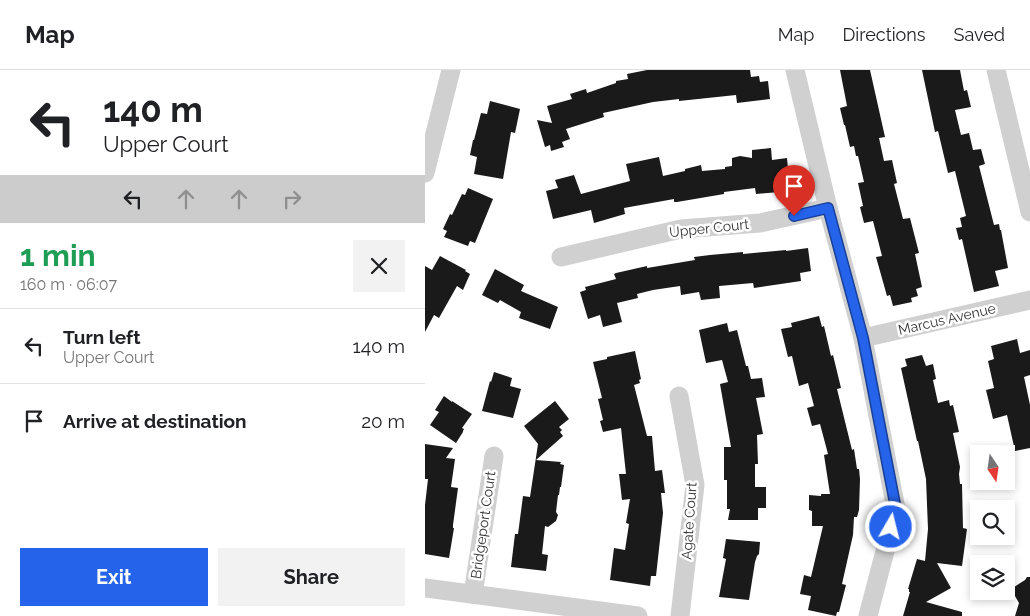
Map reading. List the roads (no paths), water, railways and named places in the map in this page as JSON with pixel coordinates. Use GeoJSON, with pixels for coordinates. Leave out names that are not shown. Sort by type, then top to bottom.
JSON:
{"type":"FeatureCollection","features":[{"type":"Feature","properties":{"kind":"street"},"geometry":{"type":"LineString","coordinates":[[425,173],[451,70]]}},
{"type":"Feature","properties":{"kind":"street"},"geometry":{"type":"LineString","coordinates":[[795,70],[828,208],[863,338],[896,509],[868,616]]}},
{"type":"Feature","properties":{"kind":"street"},"geometry":{"type":"LineString","coordinates":[[996,70],[1030,212]]}},
{"type":"Feature","properties":{"kind":"street","name":"Upper Court"},"geometry":{"type":"LineString","coordinates":[[561,257],[681,228],[760,223],[828,208]]}},
{"type":"Feature","properties":{"kind":"street","name":"Marcus Avenue"},"geometry":{"type":"LineString","coordinates":[[863,338],[1030,300]]}},
{"type":"Feature","properties":{"kind":"street","name":"Agate Court"},"geometry":{"type":"LineString","coordinates":[[679,396],[695,485],[680,616]]}},
{"type":"Feature","properties":{"kind":"street","name":"Bridgeport Court"},"geometry":{"type":"LineString","coordinates":[[473,594],[494,456]]}},
{"type":"Feature","properties":{"kind":"street"},"geometry":{"type":"LineString","coordinates":[[425,588],[638,616]]}}]}
